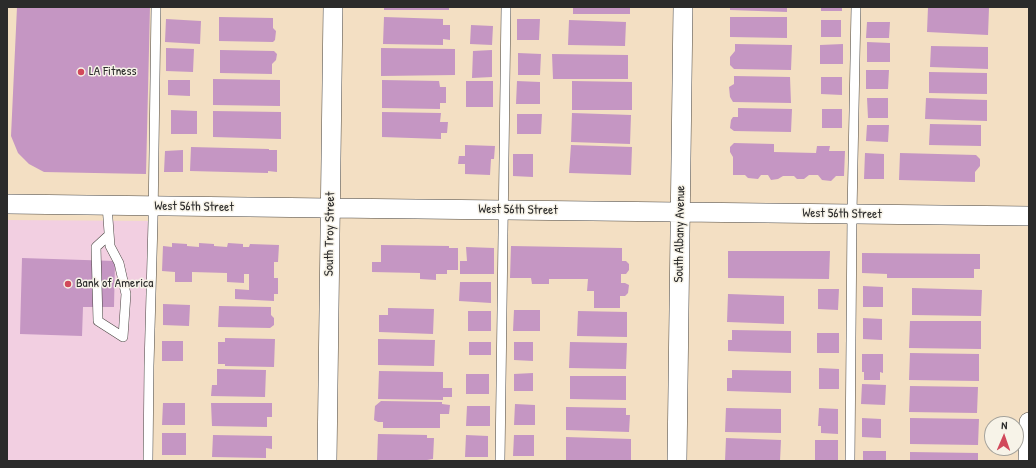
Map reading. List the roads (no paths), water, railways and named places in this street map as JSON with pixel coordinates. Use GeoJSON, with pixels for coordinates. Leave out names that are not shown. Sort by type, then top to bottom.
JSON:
{"type":"FeatureCollection","features":[{"type":"Feature","properties":{"kind":"street","name":"South Troy Street"},"geometry":{"type":"LineString","coordinates":[[327,461],[333,7]]}},
{"type":"Feature","properties":{"kind":"street","name":"South Albany Avenue"},"geometry":{"type":"LineString","coordinates":[[677,461],[684,7]]}},
{"type":"Feature","properties":{"kind":"street","name":"West 56th Street"},"geometry":{"type":"LineString","coordinates":[[7,204],[1029,216]]}},
{"type":"Feature","properties":{"kind":"street"},"geometry":{"type":"LineString","coordinates":[[1028,461],[1029,422]]}},
{"type":"Feature","properties":{"kind":"lane"},"geometry":{"type":"LineString","coordinates":[[148,461],[156,7]]}},
{"type":"Feature","properties":{"kind":"lane"},"geometry":{"type":"LineString","coordinates":[[500,461],[506,7]]}},
{"type":"Feature","properties":{"kind":"lane"},"geometry":{"type":"LineString","coordinates":[[850,461],[852,214],[856,7]]}},
{"type":"Feature","properties":{"kind":"lane"},"geometry":{"type":"LineString","coordinates":[[108,205],[110,246],[119,263],[126,294],[123,337],[98,321],[96,247],[109,235]]}},
{"type":"Feature","properties":{"kind":"place","name":"LA Fitness"},"geometry":{"type":"Point","coordinates":[81,72]}},
{"type":"Feature","properties":{"kind":"place","name":"Bank of America"},"geometry":{"type":"Point","coordinates":[68,284]}}]}
